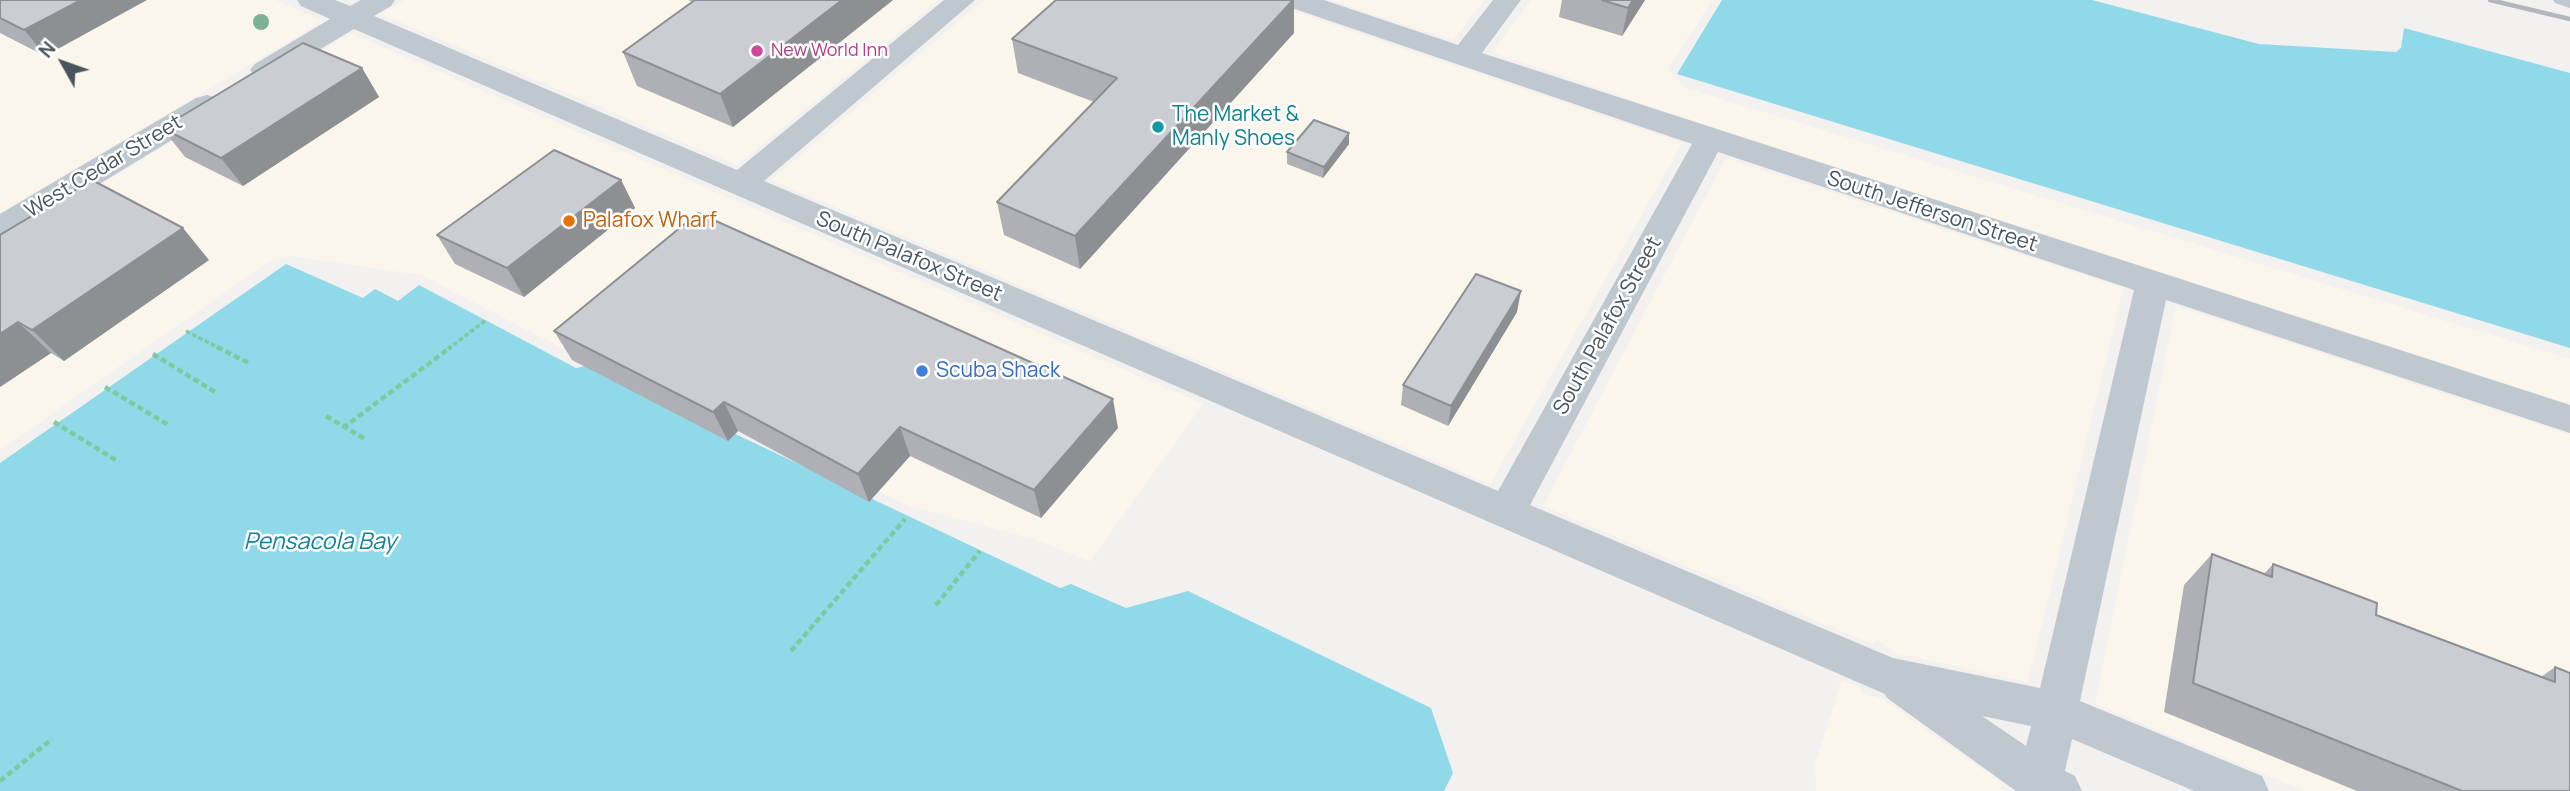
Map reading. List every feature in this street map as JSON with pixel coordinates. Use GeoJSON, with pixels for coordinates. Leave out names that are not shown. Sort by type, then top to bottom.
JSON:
{"type":"FeatureCollection","features":[{"type":"Feature","properties":{"kind":"street","name":"South Palafox Street"},"geometry":{"type":"LineString","coordinates":[[312,0],[1889,676],[2057,712],[2246,791]]}},
{"type":"Feature","properties":{"kind":"street","name":"West Cedar Street"},"geometry":{"type":"LineString","coordinates":[[0,229],[382,0]]}},
{"type":"Feature","properties":{"kind":"street"},"geometry":{"type":"LineString","coordinates":[[740,184],[961,0]]}},
{"type":"Feature","properties":{"kind":"street","name":"South Jefferson Street"},"geometry":{"type":"LineString","coordinates":[[1296,0],[1710,139],[2570,419]]}},
{"type":"Feature","properties":{"kind":"street"},"geometry":{"type":"LineString","coordinates":[[1465,56],[1507,0]]}},
{"type":"Feature","properties":{"kind":"street","name":"South Palafox Street"},"geometry":{"type":"LineString","coordinates":[[1506,513],[1710,139]]}},
{"type":"Feature","properties":{"kind":"street"},"geometry":{"type":"LineString","coordinates":[[2050,787],[2057,712],[2152,283]]}},
{"type":"Feature","properties":{"kind":"street","name":"South Palafox Street"},"geometry":{"type":"LineString","coordinates":[[1889,676],[2050,787]]}},
{"type":"Feature","properties":{"kind":"lane"},"geometry":{"type":"LineString","coordinates":[[2560,0],[2570,4]]}},
{"type":"Feature","properties":{"kind":"path"},"geometry":{"type":"LineString","coordinates":[[343,428],[486,320]]}},
{"type":"Feature","properties":{"kind":"path"},"geometry":{"type":"LineString","coordinates":[[186,331],[249,363]]}},
{"type":"Feature","properties":{"kind":"path"},"geometry":{"type":"LineString","coordinates":[[153,354],[215,392]]}},
{"type":"Feature","properties":{"kind":"path"},"geometry":{"type":"LineString","coordinates":[[105,387],[170,426]]}},
{"type":"Feature","properties":{"kind":"path"},"geometry":{"type":"LineString","coordinates":[[326,416],[365,439]]}},
{"type":"Feature","properties":{"kind":"path"},"geometry":{"type":"LineString","coordinates":[[54,422],[119,462]]}},
{"type":"Feature","properties":{"kind":"path"},"geometry":{"type":"LineString","coordinates":[[791,650],[905,519]]}},
{"type":"Feature","properties":{"kind":"path"},"geometry":{"type":"LineString","coordinates":[[936,605],[980,551]]}},
{"type":"Feature","properties":{"kind":"path"},"geometry":{"type":"LineString","coordinates":[[0,781],[52,739]]}},
{"type":"Feature","properties":{"kind":"shaded area"},"geometry":{"type":"Polygon","coordinates":[[[0,0],[275,0],[323,21],[0,213],[0,0]]]}},
{"type":"Feature","properties":{"kind":"shaded area"},"geometry":{"type":"Polygon","coordinates":[[[404,0],[939,0],[737,165],[381,14],[404,0]]]}},
{"type":"Feature","properties":{"kind":"shaded area"},"geometry":{"type":"Polygon","coordinates":[[[984,0],[1260,0],[1682,143],[1490,484],[771,180],[984,0]]]}},
{"type":"Feature","properties":{"kind":"shaded area"},"geometry":{"type":"Polygon","coordinates":[[[1331,0],[1484,0],[1453,40],[1331,0]]]}},
{"type":"Feature","properties":{"kind":"shaded area"},"geometry":{"type":"Polygon","coordinates":[[[1531,0],[1712,0],[1668,69],[1685,88],[2570,359],[2570,404],[1715,128],[1492,52],[1531,0]]]}},
{"type":"Feature","properties":{"kind":"shaded area"},"geometry":{"type":"Polygon","coordinates":[[[350,33],[1203,404],[1090,561],[1034,539],[910,506],[761,438],[633,385],[421,275],[291,256],[268,262],[0,450],[0,246],[350,33]]]}},
{"type":"Feature","properties":{"kind":"shaded area"},"geometry":{"type":"Polygon","coordinates":[[[1726,158],[2123,288],[2028,682],[1895,653],[1877,640],[1872,644],[1543,506],[1726,158]]]}},
{"type":"Feature","properties":{"kind":"shaded area"},"geometry":{"type":"Polygon","coordinates":[[[2176,306],[2570,435],[2570,791],[2305,791],[2095,704],[2176,306]]]}},
{"type":"Feature","properties":{"kind":"shaded area"},"geometry":{"type":"Polygon","coordinates":[[[1842,680],[1861,688],[1862,694],[1883,699],[2002,783],[2000,789],[2004,791],[1816,791],[1815,765],[1842,680]]]}},
{"type":"Feature","properties":{"kind":"water"},"geometry":{"type":"Polygon","coordinates":[[[1722,0],[2092,0],[2259,44],[2396,52],[2401,48],[2404,28],[2570,73],[2570,348],[1677,74],[1722,0]]]}},
{"type":"Feature","properties":{"kind":"water","name":"Pensacola Bay"},"geometry":{"type":"Polygon","coordinates":[[[286,264],[363,298],[375,289],[398,301],[419,285],[576,368],[590,365],[1060,588],[1071,584],[1126,608],[1188,591],[1431,708],[1453,773],[1444,791],[0,791],[0,463],[286,264]]]}},
{"type":"Feature","properties":{"kind":"building"},"geometry":{"type":"Polygon","coordinates":[[[0,0],[81,0],[24,30],[0,18],[0,0]]]}},
{"type":"Feature","properties":{"kind":"building"},"geometry":{"type":"Polygon","coordinates":[[[695,0],[842,0],[720,94],[623,52],[695,0]]]}},
{"type":"Feature","properties":{"kind":"building","name":"The Market & Manly Shoes"},"geometry":{"type":"Polygon","coordinates":[[[1056,0],[1293,0],[1075,236],[997,202],[1117,78],[1012,39],[1056,0]]]}},
{"type":"Feature","properties":{"kind":"building"},"geometry":{"type":"Polygon","coordinates":[[[1602,0],[1633,0],[1628,8],[1602,0]]]}},
{"type":"Feature","properties":{"kind":"building"},"geometry":{"type":"Polygon","coordinates":[[[303,43],[362,68],[221,158],[162,128],[303,43]]]}},
{"type":"Feature","properties":{"kind":"building"},"geometry":{"type":"Polygon","coordinates":[[[1314,120],[1349,133],[1324,167],[1287,152],[1314,120]]]}},
{"type":"Feature","properties":{"kind":"building"},"geometry":{"type":"Polygon","coordinates":[[[554,150],[621,180],[507,268],[437,235],[554,150]]]}},
{"type":"Feature","properties":{"kind":"building"},"geometry":{"type":"Polygon","coordinates":[[[92,180],[183,228],[32,330],[18,322],[0,334],[0,235],[92,180]]]}},
{"type":"Feature","properties":{"kind":"building"},"geometry":{"type":"Polygon","coordinates":[[[698,213],[1113,399],[1034,490],[900,427],[858,474],[724,402],[713,412],[554,331],[698,213]]]}},
{"type":"Feature","properties":{"kind":"building"},"geometry":{"type":"Polygon","coordinates":[[[1476,274],[1521,291],[1451,406],[1403,385],[1476,274]]]}},
{"type":"Feature","properties":{"kind":"building"},"geometry":{"type":"Polygon","coordinates":[[[2212,554],[2272,577],[2273,564],[2377,603],[2376,615],[2555,682],[2555,667],[2570,673],[2570,791],[2462,791],[2193,683],[2212,554]]]}},
{"type":"Feature","properties":{"kind":"railway"},"geometry":{"type":"LineString","coordinates":[[2490,0],[2570,19]]}},
{"type":"Feature","properties":{"kind":"place","name":"New World Inn"},"geometry":{"type":"Point","coordinates":[757,51]}},
{"type":"Feature","properties":{"kind":"place","name":"The Market & Manly Shoes"},"geometry":{"type":"Point","coordinates":[1158,127]}},
{"type":"Feature","properties":{"kind":"place","name":"Palafox Wharf"},"geometry":{"type":"Point","coordinates":[569,221]}},
{"type":"Feature","properties":{"kind":"place","name":"Scuba Shack"},"geometry":{"type":"Point","coordinates":[922,371]}}]}
